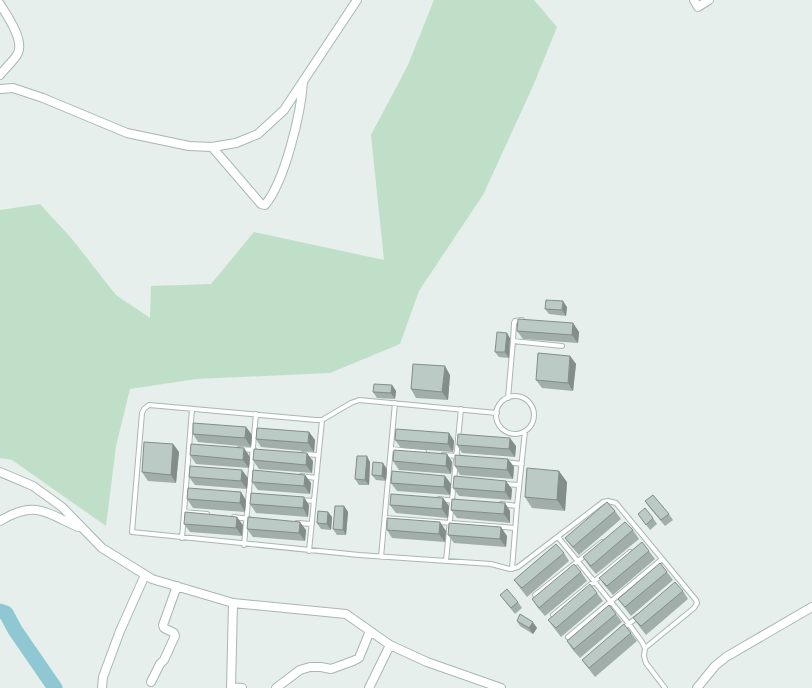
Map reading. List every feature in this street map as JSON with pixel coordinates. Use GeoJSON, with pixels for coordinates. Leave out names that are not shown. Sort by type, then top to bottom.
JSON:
{"type":"FeatureCollection","features":[{"type":"Feature","properties":{"kind":"street"},"geometry":{"type":"LineString","coordinates":[[0,89],[13,88],[43,98],[127,133],[189,146],[212,147],[236,143],[258,134],[284,110],[357,0]]}},
{"type":"Feature","properties":{"kind":"street"},"geometry":{"type":"LineString","coordinates":[[694,0],[698,7],[709,0]]}},
{"type":"Feature","properties":{"kind":"street"},"geometry":{"type":"LineString","coordinates":[[0,4],[9,18],[20,45],[18,54],[0,75]]}},
{"type":"Feature","properties":{"kind":"street"},"geometry":{"type":"LineString","coordinates":[[212,147],[261,204],[265,205],[269,200],[284,168],[302,100],[303,81]]}},
{"type":"Feature","properties":{"kind":"street"},"geometry":{"type":"LineString","coordinates":[[0,472],[34,486],[62,507],[102,548],[152,579],[233,603],[346,614],[390,645],[426,662],[501,688]]}},
{"type":"Feature","properties":{"kind":"street"},"geometry":{"type":"LineString","coordinates":[[0,521],[21,510],[34,509],[48,513],[83,528]]}},
{"type":"Feature","properties":{"kind":"street"},"geometry":{"type":"LineString","coordinates":[[102,688],[103,677],[120,631],[145,575]]}},
{"type":"Feature","properties":{"kind":"street"},"geometry":{"type":"LineString","coordinates":[[151,682],[160,664],[164,660],[175,636],[174,633],[164,628],[164,625],[177,586]]}},
{"type":"Feature","properties":{"kind":"street"},"geometry":{"type":"LineString","coordinates":[[233,603],[232,687],[242,688]]}},
{"type":"Feature","properties":{"kind":"street"},"geometry":{"type":"LineString","coordinates":[[696,688],[715,666],[726,657],[812,607]]}},
{"type":"Feature","properties":{"kind":"street"},"geometry":{"type":"LineString","coordinates":[[276,688],[300,670],[321,666],[331,669],[359,658],[370,631]]}},
{"type":"Feature","properties":{"kind":"street"},"geometry":{"type":"LineString","coordinates":[[369,688],[390,645]]}},
{"type":"Feature","properties":{"kind":"lane"},"geometry":{"type":"LineString","coordinates":[[508,398],[515,321],[519,319],[526,320]]}},
{"type":"Feature","properties":{"kind":"lane"},"geometry":{"type":"LineString","coordinates":[[513,341],[562,346]]}},
{"type":"Feature","properties":{"kind":"lane"},"geometry":{"type":"LineString","coordinates":[[508,398],[521,398],[531,405],[534,417],[531,425],[525,431],[513,434],[505,431],[499,425],[497,413],[502,403],[508,398]]}},
{"type":"Feature","properties":{"kind":"lane"},"geometry":{"type":"LineString","coordinates":[[497,413],[359,400],[322,420],[149,405],[144,408],[142,413],[131,529],[132,532],[136,534],[310,551],[491,564],[512,569],[518,567],[603,502],[608,501],[616,503],[628,521],[646,538],[697,603],[694,608],[645,648]]}},
{"type":"Feature","properties":{"kind":"lane"},"geometry":{"type":"LineString","coordinates":[[381,557],[395,403]]}},
{"type":"Feature","properties":{"kind":"lane"},"geometry":{"type":"LineString","coordinates":[[182,538],[192,409]]}},
{"type":"Feature","properties":{"kind":"lane"},"geometry":{"type":"LineString","coordinates":[[446,561],[461,409]]}},
{"type":"Feature","properties":{"kind":"lane"},"geometry":{"type":"LineString","coordinates":[[244,544],[256,414]]}},
{"type":"Feature","properties":{"kind":"lane"},"geometry":{"type":"LineString","coordinates":[[310,551],[322,420]]}},
{"type":"Feature","properties":{"kind":"lane"},"geometry":{"type":"LineString","coordinates":[[512,569],[525,431]]}},
{"type":"Feature","properties":{"kind":"lane"},"geometry":{"type":"LineString","coordinates":[[189,444],[196,445]]}},
{"type":"Feature","properties":{"kind":"lane"},"geometry":{"type":"LineString","coordinates":[[232,448],[260,451]]}},
{"type":"Feature","properties":{"kind":"lane"},"geometry":{"type":"LineString","coordinates":[[391,448],[427,453]]}},
{"type":"Feature","properties":{"kind":"lane"},"geometry":{"type":"LineString","coordinates":[[297,454],[318,455]]}},
{"type":"Feature","properties":{"kind":"lane"},"geometry":{"type":"LineString","coordinates":[[434,454],[464,457]]}},
{"type":"Feature","properties":{"kind":"lane"},"geometry":{"type":"LineString","coordinates":[[500,461],[522,464]]}},
{"type":"Feature","properties":{"kind":"lane"},"geometry":{"type":"LineString","coordinates":[[187,467],[194,468]]}},
{"type":"Feature","properties":{"kind":"lane"},"geometry":{"type":"LineString","coordinates":[[244,472],[258,473]]}},
{"type":"Feature","properties":{"kind":"lane"},"geometry":{"type":"LineString","coordinates":[[389,472],[396,472]]}},
{"type":"Feature","properties":{"kind":"lane"},"geometry":{"type":"LineString","coordinates":[[295,476],[316,478]]}},
{"type":"Feature","properties":{"kind":"lane"},"geometry":{"type":"LineString","coordinates":[[447,478],[461,480]]}},
{"type":"Feature","properties":{"kind":"lane"},"geometry":{"type":"LineString","coordinates":[[497,483],[519,485]]}},
{"type":"Feature","properties":{"kind":"lane"},"geometry":{"type":"LineString","coordinates":[[185,490],[193,491]]}},
{"type":"Feature","properties":{"kind":"lane"},"geometry":{"type":"LineString","coordinates":[[387,494],[394,494]]}},
{"type":"Feature","properties":{"kind":"lane"},"geometry":{"type":"LineString","coordinates":[[241,495],[256,496]]}},
{"type":"Feature","properties":{"kind":"lane"},"geometry":{"type":"LineString","coordinates":[[430,498],[459,501]]}},
{"type":"Feature","properties":{"kind":"lane"},"geometry":{"type":"LineString","coordinates":[[292,499],[314,500]]}},
{"type":"Feature","properties":{"kind":"lane"},"geometry":{"type":"LineString","coordinates":[[495,504],[517,506]]}},
{"type":"Feature","properties":{"kind":"lane"},"geometry":{"type":"LineString","coordinates":[[184,512],[215,515]]}},
{"type":"Feature","properties":{"kind":"lane"},"geometry":{"type":"LineString","coordinates":[[231,517],[254,520]]}},
{"type":"Feature","properties":{"kind":"lane"},"geometry":{"type":"LineString","coordinates":[[385,518],[515,528]]}},
{"type":"Feature","properties":{"kind":"lane"},"geometry":{"type":"LineString","coordinates":[[290,522],[312,524]]}},
{"type":"Feature","properties":{"kind":"lane"},"geometry":{"type":"LineString","coordinates":[[558,537],[629,624],[645,648],[644,656],[646,663],[665,688]]}},
{"type":"Feature","properties":{"kind":"lane"},"geometry":{"type":"LineString","coordinates":[[641,542],[646,538]]}},
{"type":"Feature","properties":{"kind":"lane"},"geometry":{"type":"LineString","coordinates":[[535,595],[606,539]]}},
{"type":"Feature","properties":{"kind":"lane"},"geometry":{"type":"LineString","coordinates":[[553,616],[631,551]]}},
{"type":"Feature","properties":{"kind":"lane"},"geometry":{"type":"LineString","coordinates":[[568,637],[662,559]]}},
{"type":"Feature","properties":{"kind":"lane"},"geometry":{"type":"LineString","coordinates":[[617,634],[640,614]]}},
{"type":"Feature","properties":{"kind":"green space"},"geometry":{"type":"Polygon","coordinates":[[[434,0],[534,0],[557,27],[533,86],[483,195],[419,291],[400,344],[330,373],[196,379],[130,389],[116,446],[106,526],[12,460],[0,458],[0,210],[40,204],[72,239],[116,295],[150,318],[151,286],[211,284],[254,232],[384,260],[371,135],[408,65],[434,0]]]}},
{"type":"Feature","properties":{"kind":"building"},"geometry":{"type":"Polygon","coordinates":[[[546,300],[563,301],[562,310],[545,309],[546,300]]]}},
{"type":"Feature","properties":{"kind":"building"},"geometry":{"type":"Polygon","coordinates":[[[518,319],[573,323],[572,335],[517,331],[518,319]]]}},
{"type":"Feature","properties":{"kind":"building"},"geometry":{"type":"Polygon","coordinates":[[[497,332],[507,333],[505,352],[495,352],[497,332]]]}},
{"type":"Feature","properties":{"kind":"building"},"geometry":{"type":"Polygon","coordinates":[[[538,353],[570,356],[568,383],[536,380],[538,353]]]}},
{"type":"Feature","properties":{"kind":"building"},"geometry":{"type":"Polygon","coordinates":[[[413,364],[445,366],[442,392],[411,389],[413,364]]]}},
{"type":"Feature","properties":{"kind":"building"},"geometry":{"type":"Polygon","coordinates":[[[374,384],[392,385],[391,393],[373,392],[374,384]]]}},
{"type":"Feature","properties":{"kind":"building"},"geometry":{"type":"Polygon","coordinates":[[[193,423],[246,427],[245,438],[193,434],[193,423]]]}},
{"type":"Feature","properties":{"kind":"building"},"geometry":{"type":"Polygon","coordinates":[[[257,428],[309,432],[308,443],[256,439],[257,428]]]}},
{"type":"Feature","properties":{"kind":"building"},"geometry":{"type":"Polygon","coordinates":[[[396,429],[449,433],[448,444],[395,440],[396,429]]]}},
{"type":"Feature","properties":{"kind":"building"},"geometry":{"type":"Polygon","coordinates":[[[458,434],[510,438],[509,449],[457,445],[458,434]]]}},
{"type":"Feature","properties":{"kind":"building"},"geometry":{"type":"Polygon","coordinates":[[[144,442],[173,444],[171,475],[142,472],[144,442]]]}},
{"type":"Feature","properties":{"kind":"building"},"geometry":{"type":"Polygon","coordinates":[[[191,444],[244,448],[243,460],[190,455],[191,444]]]}},
{"type":"Feature","properties":{"kind":"building"},"geometry":{"type":"Polygon","coordinates":[[[254,449],[307,453],[306,465],[253,460],[254,449]]]}},
{"type":"Feature","properties":{"kind":"building"},"geometry":{"type":"Polygon","coordinates":[[[394,450],[447,454],[446,466],[393,461],[394,450]]]}},
{"type":"Feature","properties":{"kind":"building"},"geometry":{"type":"Polygon","coordinates":[[[455,455],[508,459],[507,470],[455,466],[455,455]]]}},
{"type":"Feature","properties":{"kind":"building"},"geometry":{"type":"Polygon","coordinates":[[[357,456],[367,456],[365,480],[355,479],[357,456]]]}},
{"type":"Feature","properties":{"kind":"building"},"geometry":{"type":"Polygon","coordinates":[[[373,462],[383,463],[382,476],[372,475],[373,462]]]}},
{"type":"Feature","properties":{"kind":"building"},"geometry":{"type":"Polygon","coordinates":[[[190,466],[242,470],[241,481],[189,477],[190,466]]]}},
{"type":"Feature","properties":{"kind":"building"},"geometry":{"type":"Polygon","coordinates":[[[527,468],[559,471],[557,500],[525,497],[527,468]]]}},
{"type":"Feature","properties":{"kind":"building"},"geometry":{"type":"Polygon","coordinates":[[[253,470],[305,475],[304,486],[252,482],[253,470]]]}},
{"type":"Feature","properties":{"kind":"building"},"geometry":{"type":"Polygon","coordinates":[[[392,471],[445,476],[444,487],[391,483],[392,471]]]}},
{"type":"Feature","properties":{"kind":"building"},"geometry":{"type":"Polygon","coordinates":[[[454,476],[506,481],[505,492],[453,488],[454,476]]]}},
{"type":"Feature","properties":{"kind":"building"},"geometry":{"type":"Polygon","coordinates":[[[188,488],[241,492],[240,503],[187,499],[188,488]]]}},
{"type":"Feature","properties":{"kind":"building"},"geometry":{"type":"Polygon","coordinates":[[[251,493],[304,497],[303,508],[250,504],[251,493]]]}},
{"type":"Feature","properties":{"kind":"building"},"geometry":{"type":"Polygon","coordinates":[[[391,494],[443,498],[442,509],[390,505],[391,494]]]}},
{"type":"Feature","properties":{"kind":"building"},"geometry":{"type":"Polygon","coordinates":[[[653,495],[669,514],[661,520],[645,501],[653,495]]]}},
{"type":"Feature","properties":{"kind":"building"},"geometry":{"type":"Polygon","coordinates":[[[452,499],[505,503],[504,514],[451,510],[452,499]]]}},
{"type":"Feature","properties":{"kind":"building"},"geometry":{"type":"Polygon","coordinates":[[[607,502],[615,511],[573,547],[565,538],[607,502]]]}},
{"type":"Feature","properties":{"kind":"building"},"geometry":{"type":"Polygon","coordinates":[[[335,506],[344,506],[343,530],[333,529],[335,506]]]}},
{"type":"Feature","properties":{"kind":"building"},"geometry":{"type":"Polygon","coordinates":[[[645,508],[653,518],[646,525],[638,514],[645,508]]]}},
{"type":"Feature","properties":{"kind":"building"},"geometry":{"type":"Polygon","coordinates":[[[318,511],[328,512],[327,524],[317,523],[318,511]]]}},
{"type":"Feature","properties":{"kind":"building"},"geometry":{"type":"Polygon","coordinates":[[[185,512],[237,517],[236,528],[184,524],[185,512]]]}},
{"type":"Feature","properties":{"kind":"building"},"geometry":{"type":"Polygon","coordinates":[[[248,517],[300,522],[299,533],[247,529],[248,517]]]}},
{"type":"Feature","properties":{"kind":"building"},"geometry":{"type":"Polygon","coordinates":[[[387,518],[440,522],[439,534],[387,530],[387,518]]]}},
{"type":"Feature","properties":{"kind":"building"},"geometry":{"type":"Polygon","coordinates":[[[625,522],[633,530],[591,566],[583,557],[625,522]]]}},
{"type":"Feature","properties":{"kind":"building"},"geometry":{"type":"Polygon","coordinates":[[[449,523],[501,527],[500,539],[448,535],[449,523]]]}},
{"type":"Feature","properties":{"kind":"building"},"geometry":{"type":"Polygon","coordinates":[[[642,542],[649,551],[607,586],[599,578],[642,542]]]}},
{"type":"Feature","properties":{"kind":"building"},"geometry":{"type":"Polygon","coordinates":[[[556,544],[564,553],[522,588],[514,580],[556,544]]]}},
{"type":"Feature","properties":{"kind":"building"},"geometry":{"type":"Polygon","coordinates":[[[660,563],[667,572],[625,607],[618,599],[660,563]]]}},
{"type":"Feature","properties":{"kind":"building"},"geometry":{"type":"Polygon","coordinates":[[[574,564],[581,572],[539,608],[532,599],[574,564]]]}},
{"type":"Feature","properties":{"kind":"building"},"geometry":{"type":"Polygon","coordinates":[[[675,582],[683,591],[641,626],[633,618],[675,582]]]}},
{"type":"Feature","properties":{"kind":"building"},"geometry":{"type":"Polygon","coordinates":[[[590,584],[597,593],[556,628],[548,620],[590,584]]]}},
{"type":"Feature","properties":{"kind":"building"},"geometry":{"type":"Polygon","coordinates":[[[507,589],[518,602],[511,608],[500,595],[507,589]]]}},
{"type":"Feature","properties":{"kind":"building"},"geometry":{"type":"Polygon","coordinates":[[[609,605],[616,614],[574,649],[567,641],[609,605]]]}},
{"type":"Feature","properties":{"kind":"building"},"geometry":{"type":"Polygon","coordinates":[[[520,614],[533,622],[529,628],[517,621],[520,614]]]}},
{"type":"Feature","properties":{"kind":"building"},"geometry":{"type":"Polygon","coordinates":[[[624,624],[631,633],[589,668],[582,660],[624,624]]]}},
{"type":"Feature","properties":{"kind":"waterway"},"geometry":{"type":"LineString","coordinates":[[0,611],[6,613],[15,630],[55,688]]}}]}
